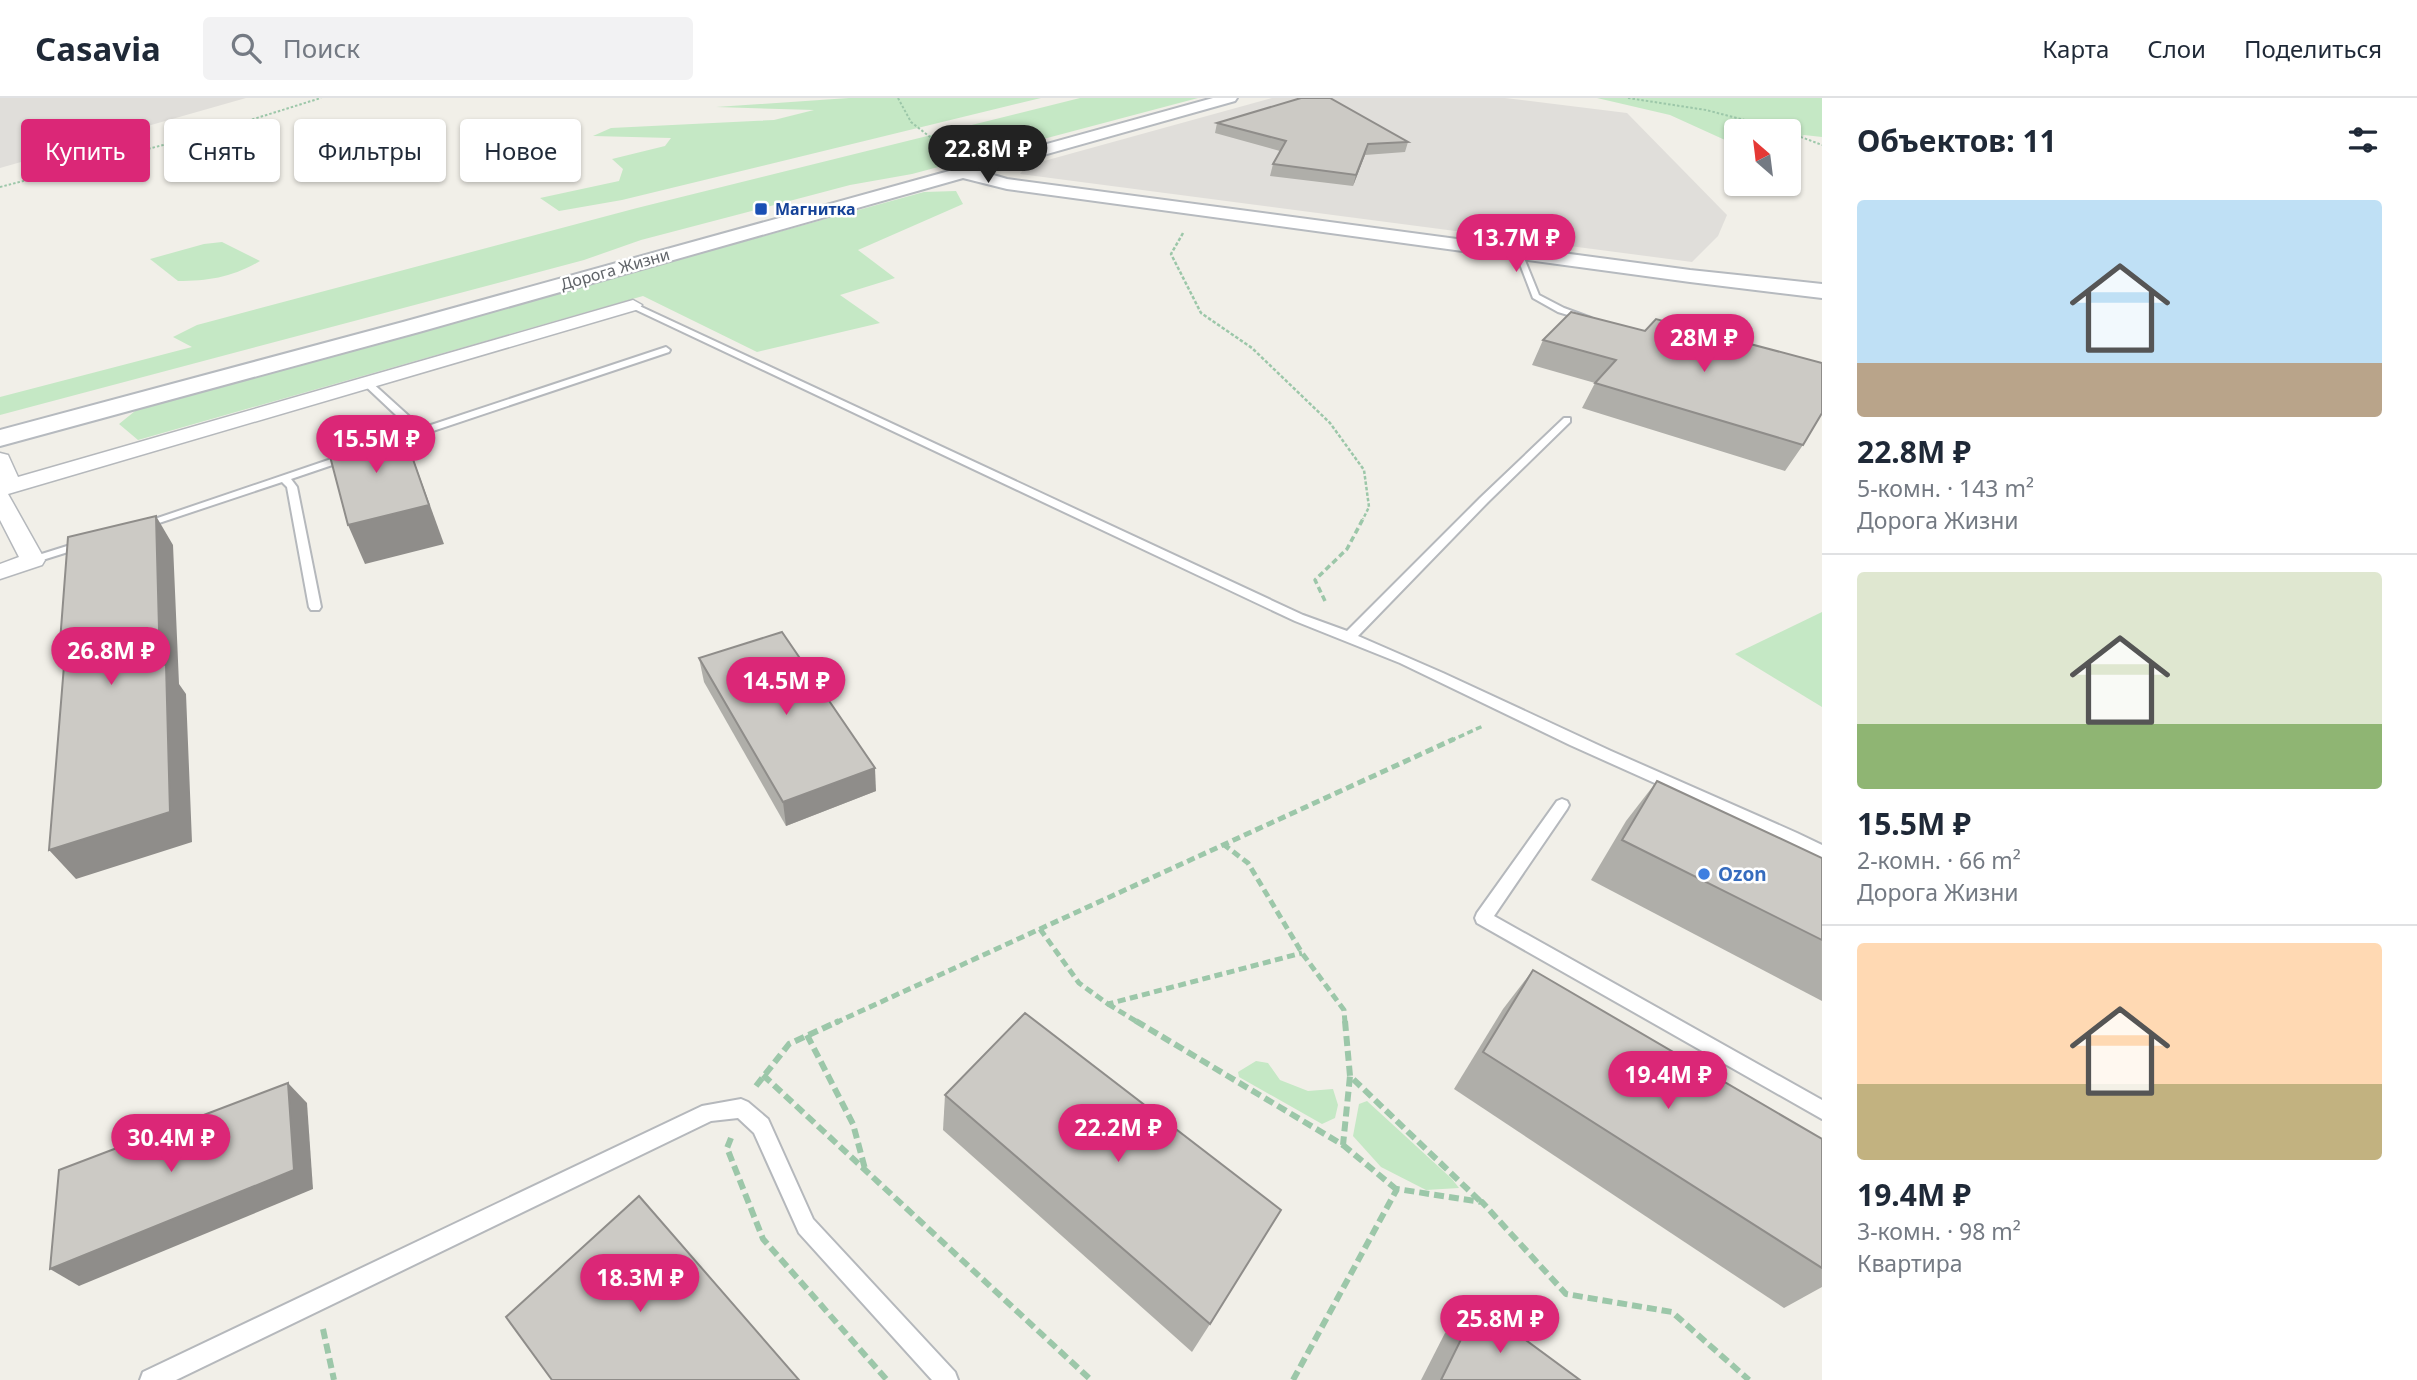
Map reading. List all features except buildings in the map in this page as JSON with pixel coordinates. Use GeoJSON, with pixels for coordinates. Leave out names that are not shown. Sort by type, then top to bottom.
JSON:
{"type":"FeatureCollection","features":[{"type":"Feature","properties":{"kind":"main road","name":"Дорога Жизни"},"geometry":{"type":"LineString","coordinates":[[0,438],[1230,98]]}},
{"type":"Feature","properties":{"kind":"main road"},"geometry":{"type":"LineString","coordinates":[[962,172],[1007,184],[1822,291]]}},
{"type":"Feature","properties":{"kind":"street"},"geometry":{"type":"LineString","coordinates":[[3,491],[633,305]]}},
{"type":"Feature","properties":{"kind":"street"},"geometry":{"type":"LineString","coordinates":[[0,460],[3,491],[33,560],[0,572]]}},
{"type":"Feature","properties":{"kind":"lane"},"geometry":{"type":"LineString","coordinates":[[1518,253],[1536,296],[1561,310],[1599,324]]}},
{"type":"Feature","properties":{"kind":"lane"},"geometry":{"type":"LineString","coordinates":[[633,305],[1286,613],[1349,636],[1576,741],[1743,812],[1822,852]]}},
{"type":"Feature","properties":{"kind":"lane"},"geometry":{"type":"LineString","coordinates":[[383,445],[666,350]]}},
{"type":"Feature","properties":{"kind":"lane"},"geometry":{"type":"LineString","coordinates":[[366,382],[421,432]]}},
{"type":"Feature","properties":{"kind":"lane"},"geometry":{"type":"LineString","coordinates":[[1349,636],[1484,499],[1567,420]]}},
{"type":"Feature","properties":{"kind":"lane"},"geometry":{"type":"LineString","coordinates":[[127,530],[357,453]]}},
{"type":"Feature","properties":{"kind":"lane"},"geometry":{"type":"LineString","coordinates":[[285,478],[292,486],[315,607]]}},
{"type":"Feature","properties":{"kind":"lane"},"geometry":{"type":"LineString","coordinates":[[33,560],[92,541]]}},
{"type":"Feature","properties":{"kind":"lane"},"geometry":{"type":"LineString","coordinates":[[1562,805],[1483,918],[1822,1110]]}},
{"type":"Feature","properties":{"kind":"lane"},"geometry":{"type":"LineString","coordinates":[[151,1380],[709,1112],[741,1108],[761,1126],[806,1226],[947,1380]]}},
{"type":"Feature","properties":{"kind":"path"},"geometry":{"type":"LineString","coordinates":[[0,187],[202,135],[321,98]]}},
{"type":"Feature","properties":{"kind":"path"},"geometry":{"type":"LineString","coordinates":[[898,98],[900,110],[908,120],[951,152]]}},
{"type":"Feature","properties":{"kind":"path"},"geometry":{"type":"LineString","coordinates":[[1628,98],[1706,110],[1740,119]]}},
{"type":"Feature","properties":{"kind":"path"},"geometry":{"type":"LineString","coordinates":[[1801,137],[1822,145]]}},
{"type":"Feature","properties":{"kind":"path"},"geometry":{"type":"LineString","coordinates":[[1196,210],[1171,254],[1201,313],[1252,348],[1330,423],[1364,470],[1369,507],[1347,549],[1315,580],[1328,606],[1349,636]]}},
{"type":"Feature","properties":{"kind":"path"},"geometry":{"type":"LineString","coordinates":[[741,1108],[763,1075],[789,1044],[1516,712]]}},
{"type":"Feature","properties":{"kind":"path"},"geometry":{"type":"LineString","coordinates":[[1223,845],[1248,863],[1302,953],[1344,1010],[1350,1076],[1343,1144]]}},
{"type":"Feature","properties":{"kind":"path"},"geometry":{"type":"LineString","coordinates":[[1040,929],[1079,983],[1108,1004],[1343,1144],[1396,1189],[1482,1202]]}},
{"type":"Feature","properties":{"kind":"path"},"geometry":{"type":"LineString","coordinates":[[1108,1004],[1302,953]]}},
{"type":"Feature","properties":{"kind":"path"},"geometry":{"type":"LineString","coordinates":[[807,1035],[853,1124],[865,1170]]}},
{"type":"Feature","properties":{"kind":"path"},"geometry":{"type":"LineString","coordinates":[[763,1075],[1091,1380]]}},
{"type":"Feature","properties":{"kind":"path"},"geometry":{"type":"LineString","coordinates":[[1350,1076],[1482,1202],[1566,1294],[1672,1312],[1749,1380]]}},
{"type":"Feature","properties":{"kind":"path"},"geometry":{"type":"LineString","coordinates":[[1293,1380],[1396,1189]]}},
{"type":"Feature","properties":{"kind":"path"},"geometry":{"type":"LineString","coordinates":[[317,1301],[334,1380]]}},
{"type":"Feature","properties":{"kind":"shaded area"},"geometry":{"type":"Polygon","coordinates":[[[0,98],[246,98],[164,119],[164,121],[150,125],[150,119],[21,119],[21,162],[0,168],[0,98]]]}},
{"type":"Feature","properties":{"kind":"shaded area"},"geometry":{"type":"Polygon","coordinates":[[[1272,98],[1505,98],[1627,113],[1727,215],[1718,236],[1692,262],[1020,174],[1026,166],[1272,98]]]}},
{"type":"Feature","properties":{"kind":"green space"},"geometry":{"type":"Polygon","coordinates":[[[849,98],[1041,98],[622,200],[559,211],[540,198],[619,181],[623,169],[612,159],[665,146],[671,138],[593,136],[611,128],[774,120],[814,110],[716,107],[849,98]]]}},
{"type":"Feature","properties":{"kind":"green space"},"geometry":{"type":"Polygon","coordinates":[[[1080,98],[1198,98],[912,174],[850,185],[641,240],[584,260],[0,415],[0,397],[192,347],[173,337],[197,325],[637,208],[1080,98]]]}},
{"type":"Feature","properties":{"kind":"green space"},"geometry":{"type":"Polygon","coordinates":[[[1597,98],[1822,98],[1822,137],[1801,137],[1801,119],[1724,119],[1724,140],[1670,115],[1597,98]]]}},
{"type":"Feature","properties":{"kind":"green space"},"geometry":{"type":"Polygon","coordinates":[[[956,191],[963,204],[858,250],[895,278],[840,295],[880,323],[757,352],[643,296],[138,440],[119,424],[140,407],[924,192],[956,191]]]}},
{"type":"Feature","properties":{"kind":"green space"},"geometry":{"type":"Polygon","coordinates":[[[222,242],[260,261],[220,277],[178,281],[150,259],[204,244],[222,242]]]}},
{"type":"Feature","properties":{"kind":"green space"},"geometry":{"type":"Polygon","coordinates":[[[1822,612],[1822,707],[1735,654],[1822,612]]]}},
{"type":"Feature","properties":{"kind":"green space"},"geometry":{"type":"Polygon","coordinates":[[[1256,1061],[1268,1063],[1280,1080],[1308,1091],[1333,1089],[1338,1105],[1335,1118],[1322,1124],[1239,1077],[1238,1072],[1256,1061]]]}},
{"type":"Feature","properties":{"kind":"green space"},"geometry":{"type":"Polygon","coordinates":[[[1367,1101],[1459,1188],[1426,1190],[1381,1167],[1353,1136],[1359,1104],[1367,1101]]]}},
{"type":"Feature","properties":{"kind":"place","name":"Магнитка"},"geometry":{"type":"Point","coordinates":[761,209]}},
{"type":"Feature","properties":{"kind":"place","name":"Ozon"},"geometry":{"type":"Point","coordinates":[1704,874]}}]}
